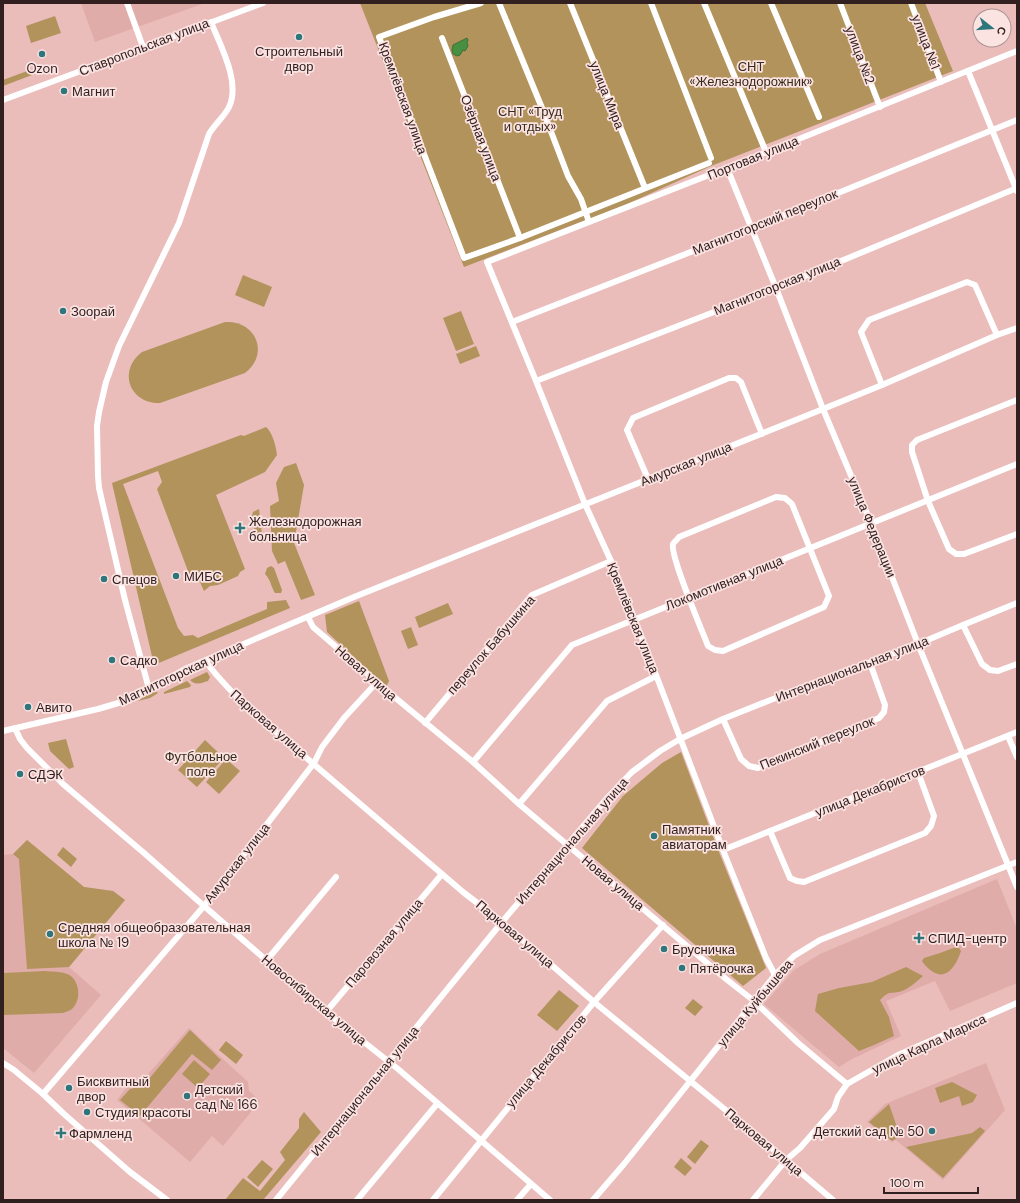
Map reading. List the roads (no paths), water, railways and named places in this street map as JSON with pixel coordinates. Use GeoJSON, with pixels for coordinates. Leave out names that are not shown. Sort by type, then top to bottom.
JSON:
{"type":"FeatureCollection","features":[{"type":"Feature","properties":{"kind":"street"},"geometry":{"type":"LineString","coordinates":[[127,3],[143,47]]}},
{"type":"Feature","properties":{"kind":"street","name":"Ставропольская улица"},"geometry":{"type":"LineString","coordinates":[[3,100],[263,3]]}},
{"type":"Feature","properties":{"kind":"street","name":"Кремлёвская улица"},"geometry":{"type":"LineString","coordinates":[[481,3],[434,17],[379,37],[464,258],[520,238]]}},
{"type":"Feature","properties":{"kind":"street"},"geometry":{"type":"LineString","coordinates":[[499,3],[539,100],[568,176],[581,199],[589,222]]}},
{"type":"Feature","properties":{"kind":"street","name":"улица Мира"},"geometry":{"type":"LineString","coordinates":[[570,3],[644,188]]}},
{"type":"Feature","properties":{"kind":"street"},"geometry":{"type":"LineString","coordinates":[[520,238],[710,160],[650,3]]}},
{"type":"Feature","properties":{"kind":"street"},"geometry":{"type":"LineString","coordinates":[[704,3],[766,152]]}},
{"type":"Feature","properties":{"kind":"street"},"geometry":{"type":"LineString","coordinates":[[771,3],[818,117]]}},
{"type":"Feature","properties":{"kind":"street","name":"улица №2"},"geometry":{"type":"LineString","coordinates":[[840,3],[880,107]]}},
{"type":"Feature","properties":{"kind":"street","name":"улица №1"},"geometry":{"type":"LineString","coordinates":[[911,3],[941,82]]}},
{"type":"Feature","properties":{"kind":"street"},"geometry":{"type":"LineString","coordinates":[[149,689],[125,600],[99,488],[98,412],[106,382],[119,346],[176,228],[209,134],[222,117],[232,99],[233,84],[230,69],[211,22]]}},
{"type":"Feature","properties":{"kind":"street","name":"Озёрная улица"},"geometry":{"type":"LineString","coordinates":[[442,38],[520,238]]}},
{"type":"Feature","properties":{"kind":"street","name":"Портовая улица"},"geometry":{"type":"LineString","coordinates":[[487,262],[727,168],[1017,51]]}},
{"type":"Feature","properties":{"kind":"street"},"geometry":{"type":"LineString","coordinates":[[968,71],[1017,189]]}},
{"type":"Feature","properties":{"kind":"street","name":"Магнитогорский переулок"},"geometry":{"type":"LineString","coordinates":[[512,322],[752,228],[1017,120]]}},
{"type":"Feature","properties":{"kind":"street","name":"улица Федерации"},"geometry":{"type":"LineString","coordinates":[[727,168],[1017,887]]}},
{"type":"Feature","properties":{"kind":"street","name":"Магнитогорская улица"},"geometry":{"type":"LineString","coordinates":[[536,381],[776,288],[1017,189]]}},
{"type":"Feature","properties":{"kind":"street","name":"Кремлёвская улица"},"geometry":{"type":"LineString","coordinates":[[487,262],[585,504],[634,620],[723,850],[766,958],[775,975]]}},
{"type":"Feature","properties":{"kind":"street"},"geometry":{"type":"LineString","coordinates":[[882,385],[861,332],[869,320],[967,282],[975,285],[997,335]]}},
{"type":"Feature","properties":{"kind":"street","name":"Амурская улица"},"geometry":{"type":"LineString","coordinates":[[354,597],[762,434],[882,385],[997,335],[1017,328]]}},
{"type":"Feature","properties":{"kind":"street"},"geometry":{"type":"LineString","coordinates":[[648,479],[627,430],[633,418],[729,378],[736,378],[741,382],[762,434]]}},
{"type":"Feature","properties":{"kind":"street"},"geometry":{"type":"LineString","coordinates":[[1017,400],[917,440],[912,445],[912,452],[928,501],[949,549],[956,554],[964,554],[1017,534]]}},
{"type":"Feature","properties":{"kind":"street","name":"Локомотивная улица"},"geometry":{"type":"LineString","coordinates":[[472,762],[572,645],[1017,464]]}},
{"type":"Feature","properties":{"kind":"street"},"geometry":{"type":"LineString","coordinates":[[776,497],[785,498],[792,504],[809,548],[828,596],[824,607],[723,652],[708,646],[673,553],[674,544],[679,537],[776,497]]}},
{"type":"Feature","properties":{"kind":"street","name":"переулок Бабушкина"},"geometry":{"type":"LineString","coordinates":[[425,723],[532,595],[610,561]]}},
{"type":"Feature","properties":{"kind":"street","name":"Магнитогорская улица"},"geometry":{"type":"LineString","coordinates":[[3,731],[132,699],[185,669],[354,597]]}},
{"type":"Feature","properties":{"kind":"street","name":"Интернациональная улица"},"geometry":{"type":"LineString","coordinates":[[276,1200],[502,922],[608,797],[632,772],[660,751],[680,739],[724,719],[918,644],[963,624],[1017,603]]}},
{"type":"Feature","properties":{"kind":"street","name":"Новая улица"},"geometry":{"type":"LineString","coordinates":[[308,617],[314,627],[377,682],[567,845],[754,1001],[798,1043],[847,1084]]}},
{"type":"Feature","properties":{"kind":"street"},"geometry":{"type":"LineString","coordinates":[[963,624],[982,664],[990,670],[998,672],[1017,664]]}},
{"type":"Feature","properties":{"kind":"street","name":"Парковая улица"},"geometry":{"type":"LineString","coordinates":[[205,661],[236,697],[442,874],[502,922],[594,1002],[833,1200]]}},
{"type":"Feature","properties":{"kind":"street","name":"Пекинский переулок"},"geometry":{"type":"LineString","coordinates":[[724,719],[742,759],[749,766],[758,768],[879,718],[884,712],[885,705],[870,663]]}},
{"type":"Feature","properties":{"kind":"street"},"geometry":{"type":"LineString","coordinates":[[519,804],[607,701],[656,676]]}},
{"type":"Feature","properties":{"kind":"street","name":"Амурская улица"},"geometry":{"type":"LineString","coordinates":[[43,1094],[204,906],[314,764],[322,747],[344,718],[377,682]]}},
{"type":"Feature","properties":{"kind":"street","name":"Новосибирская улица"},"geometry":{"type":"LineString","coordinates":[[15,728],[20,739],[27,748],[63,784],[326,1012],[481,1140],[550,1200]]}},
{"type":"Feature","properties":{"kind":"street","name":"улица Декабристов"},"geometry":{"type":"LineString","coordinates":[[723,850],[1017,732]]}},
{"type":"Feature","properties":{"kind":"street"},"geometry":{"type":"LineString","coordinates":[[1008,736],[1017,756]]}},
{"type":"Feature","properties":{"kind":"street"},"geometry":{"type":"LineString","coordinates":[[770,831],[790,878],[804,882],[925,833],[931,826],[934,816],[918,772]]}},
{"type":"Feature","properties":{"kind":"street","name":"улица Куйбышева"},"geometry":{"type":"LineString","coordinates":[[593,1200],[775,975],[794,956],[820,940],[1017,862]]}},
{"type":"Feature","properties":{"kind":"street","name":"Паровозная улица"},"geometry":{"type":"LineString","coordinates":[[326,1012],[442,874]]}},
{"type":"Feature","properties":{"kind":"street"},"geometry":{"type":"LineString","coordinates":[[267,960],[336,877]]}},
{"type":"Feature","properties":{"kind":"street","name":"улица Декабристов"},"geometry":{"type":"LineString","coordinates":[[433,1200],[594,1002],[663,925]]}},
{"type":"Feature","properties":{"kind":"street","name":"улица Карла Маркса"},"geometry":{"type":"LineString","coordinates":[[752,1200],[786,1160],[800,1148],[834,1109],[838,1097],[847,1084],[898,1056],[1017,1003]]}},
{"type":"Feature","properties":{"kind":"street"},"geometry":{"type":"LineString","coordinates":[[3,1063],[14,1070],[43,1094],[130,1172],[167,1200]]}},
{"type":"Feature","properties":{"kind":"street"},"geometry":{"type":"LineString","coordinates":[[357,1200],[437,1104]]}},
{"type":"Feature","properties":{"kind":"street"},"geometry":{"type":"LineString","coordinates":[[517,1200],[531,1184]]}},
{"type":"Feature","properties":{"kind":"place","name":"Строительный двор"},"geometry":{"type":"Point","coordinates":[299,37]}},
{"type":"Feature","properties":{"kind":"place","name":"Ozon"},"geometry":{"type":"Point","coordinates":[42,54]}},
{"type":"Feature","properties":{"kind":"place","name":"Магнит"},"geometry":{"type":"Point","coordinates":[64,91]}},
{"type":"Feature","properties":{"kind":"place","name":"Зоорай"},"geometry":{"type":"Point","coordinates":[63,311]}},
{"type":"Feature","properties":{"kind":"place","name":"Железнодорожная больница"},"geometry":{"type":"Point","coordinates":[240,528]}},
{"type":"Feature","properties":{"kind":"place","name":"МИБС"},"geometry":{"type":"Point","coordinates":[176,576]}},
{"type":"Feature","properties":{"kind":"place","name":"Спецов"},"geometry":{"type":"Point","coordinates":[104,579]}},
{"type":"Feature","properties":{"kind":"place","name":"Садко"},"geometry":{"type":"Point","coordinates":[112,660]}},
{"type":"Feature","properties":{"kind":"place","name":"Авито"},"geometry":{"type":"Point","coordinates":[28,707]}},
{"type":"Feature","properties":{"kind":"place","name":"СДЭК"},"geometry":{"type":"Point","coordinates":[20,774]}},
{"type":"Feature","properties":{"kind":"place","name":"Памятник авиаторам"},"geometry":{"type":"Point","coordinates":[654,836]}},
{"type":"Feature","properties":{"kind":"place","name":"Средняя общеобразовательная школа № 19"},"geometry":{"type":"Point","coordinates":[50,934]}},
{"type":"Feature","properties":{"kind":"place","name":"СПИД-центр"},"geometry":{"type":"Point","coordinates":[919,938]}},
{"type":"Feature","properties":{"kind":"place","name":"Брусничка"},"geometry":{"type":"Point","coordinates":[664,949]}},
{"type":"Feature","properties":{"kind":"place","name":"Пятёрочка"},"geometry":{"type":"Point","coordinates":[682,968]}},
{"type":"Feature","properties":{"kind":"place","name":"Бисквитный двор"},"geometry":{"type":"Point","coordinates":[69,1088]}},
{"type":"Feature","properties":{"kind":"place","name":"Детский сад № 166"},"geometry":{"type":"Point","coordinates":[187,1096]}},
{"type":"Feature","properties":{"kind":"place","name":"Студия красоты"},"geometry":{"type":"Point","coordinates":[87,1112]}},
{"type":"Feature","properties":{"kind":"place","name":"Детский сад № 50"},"geometry":{"type":"Point","coordinates":[932,1131]}},
{"type":"Feature","properties":{"kind":"place","name":"Фармленд"},"geometry":{"type":"Point","coordinates":[61,1133]}},
{"type":"Feature","properties":{"kind":"park label","name":"СНТ «Железнодорожник»"},"geometry":{"type":"Point","coordinates":[751,74]}},
{"type":"Feature","properties":{"kind":"park label","name":"СНТ «Труд и отдых»"},"geometry":{"type":"Point","coordinates":[530,118]}},
{"type":"Feature","properties":{"kind":"park label","name":"Футбольное поле"},"geometry":{"type":"Point","coordinates":[201,764]}}]}
